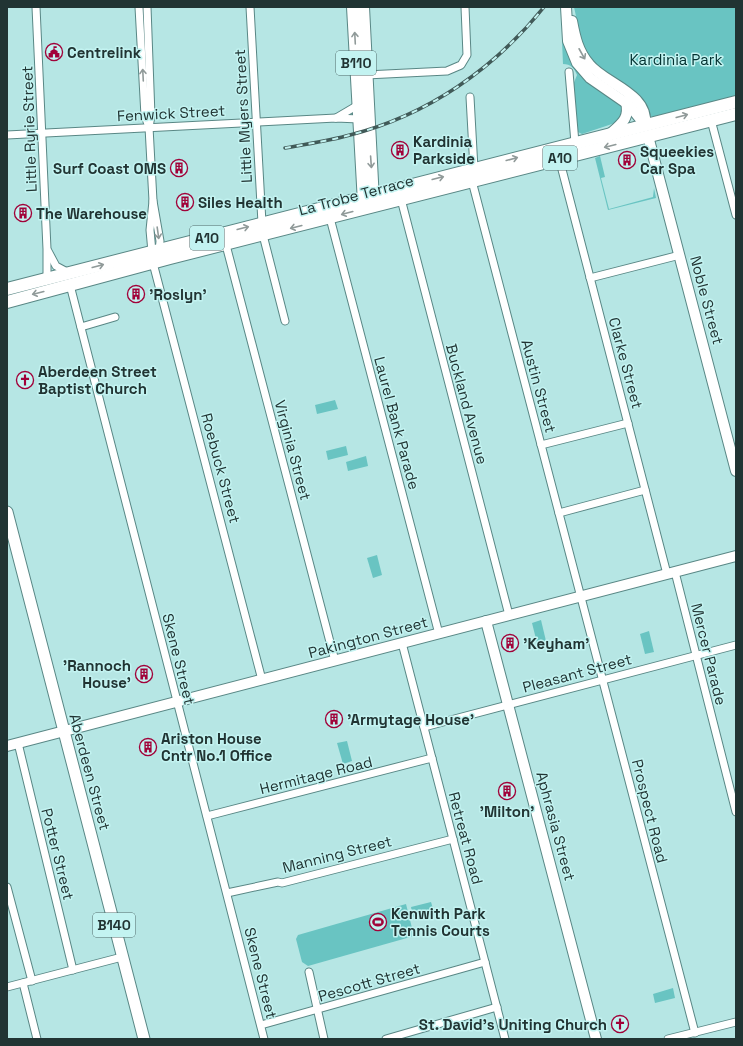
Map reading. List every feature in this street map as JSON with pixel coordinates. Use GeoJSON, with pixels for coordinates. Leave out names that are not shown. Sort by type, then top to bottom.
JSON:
{"type":"FeatureCollection","features":[{"type":"Feature","properties":{"kind":"highway","name":"B110"},"geometry":{"type":"LineString","coordinates":[[353,7],[359,119],[368,202]]}},
{"type":"Feature","properties":{"kind":"highway","name":"B110"},"geometry":{"type":"LineString","coordinates":[[363,7],[366,75],[368,202]]}},
{"type":"Feature","properties":{"kind":"highway"},"geometry":{"type":"LineString","coordinates":[[359,119],[364,112],[362,80],[366,75]]}},
{"type":"Feature","properties":{"kind":"highway","name":"La Trobe Terrace"},"geometry":{"type":"LineString","coordinates":[[7,302],[70,279],[262,223],[368,202],[401,199],[472,181],[559,158],[736,102]]}},
{"type":"Feature","properties":{"kind":"highway","name":"La Trobe Terrace"},"geometry":{"type":"LineString","coordinates":[[154,255],[226,245],[263,236],[330,218],[368,202],[474,169],[610,134],[646,131],[711,120],[736,114]]}},
{"type":"Feature","properties":{"kind":"highway","name":"La Trobe Terrace"},"geometry":{"type":"LineString","coordinates":[[7,289],[47,279],[70,279]]}},
{"type":"Feature","properties":{"kind":"main road","name":"Aberdeen Street"},"geometry":{"type":"LineString","coordinates":[[8,519],[144,1039]]}},
{"type":"Feature","properties":{"kind":"street","name":"Little Ryrie Street"},"geometry":{"type":"LineString","coordinates":[[36,7],[47,249],[47,279]]}},
{"type":"Feature","properties":{"kind":"street"},"geometry":{"type":"LineString","coordinates":[[139,7],[145,116],[149,127]]}},
{"type":"Feature","properties":{"kind":"street"},"geometry":{"type":"LineString","coordinates":[[147,7],[151,116],[149,127]]}},
{"type":"Feature","properties":{"kind":"street","name":"Little Myers Street"},"geometry":{"type":"LineString","coordinates":[[250,7],[262,223]]}},
{"type":"Feature","properties":{"kind":"street"},"geometry":{"type":"LineString","coordinates":[[366,75],[447,71],[459,67],[467,52],[465,7]]}},
{"type":"Feature","properties":{"kind":"street"},"geometry":{"type":"LineString","coordinates":[[566,7],[568,41],[575,59],[590,78],[626,102],[646,131]]}},
{"type":"Feature","properties":{"kind":"street","name":"Noble Street"},"geometry":{"type":"LineString","coordinates":[[570,7],[576,39],[583,56],[594,69],[624,90],[637,102],[645,115],[646,131],[736,471]]}},
{"type":"Feature","properties":{"kind":"street"},"geometry":{"type":"LineString","coordinates":[[569,72],[575,143]]}},
{"type":"Feature","properties":{"kind":"street"},"geometry":{"type":"LineString","coordinates":[[470,97],[474,169]]}},
{"type":"Feature","properties":{"kind":"street"},"geometry":{"type":"LineString","coordinates":[[610,134],[626,120],[626,102]]}},
{"type":"Feature","properties":{"kind":"street","name":"Fenwick Street"},"geometry":{"type":"LineString","coordinates":[[336,118],[358,105]]}},
{"type":"Feature","properties":{"kind":"street","name":"Fenwick Street"},"geometry":{"type":"LineString","coordinates":[[7,135],[336,118],[359,119]]}},
{"type":"Feature","properties":{"kind":"street"},"geometry":{"type":"LineString","coordinates":[[711,120],[736,215]]}},
{"type":"Feature","properties":{"kind":"street","name":"Roebuck Street"},"geometry":{"type":"LineString","coordinates":[[149,127],[153,201],[150,224],[156,278],[262,680]]}},
{"type":"Feature","properties":{"kind":"street","name":"Clarke Street"},"geometry":{"type":"LineString","coordinates":[[559,158],[646,490],[671,573]]}},
{"type":"Feature","properties":{"kind":"street","name":"Austin Street"},"geometry":{"type":"LineString","coordinates":[[472,181],[581,597]]}},
{"type":"Feature","properties":{"kind":"street","name":"Buckland Avenue"},"geometry":{"type":"LineString","coordinates":[[401,199],[509,615]]}},
{"type":"Feature","properties":{"kind":"street","name":"Laurel Bank Parade"},"geometry":{"type":"LineString","coordinates":[[330,218],[439,634]]}},
{"type":"Feature","properties":{"kind":"street"},"geometry":{"type":"LineString","coordinates":[[263,236],[284,321]]}},
{"type":"Feature","properties":{"kind":"street","name":"Virginia Street"},"geometry":{"type":"LineString","coordinates":[[226,245],[335,661]]}},
{"type":"Feature","properties":{"kind":"street","name":"Little Ryrie Street"},"geometry":{"type":"LineString","coordinates":[[47,249],[55,265],[70,279]]}},
{"type":"Feature","properties":{"kind":"street"},"geometry":{"type":"LineString","coordinates":[[590,278],[680,255]]}},
{"type":"Feature","properties":{"kind":"street","name":"Skene Street"},"geometry":{"type":"LineString","coordinates":[[70,279],[81,327],[264,1039]]}},
{"type":"Feature","properties":{"kind":"street"},"geometry":{"type":"LineString","coordinates":[[81,327],[115,317]]}},
{"type":"Feature","properties":{"kind":"street"},"geometry":{"type":"LineString","coordinates":[[541,445],[628,423]]}},
{"type":"Feature","properties":{"kind":"street"},"geometry":{"type":"LineString","coordinates":[[559,513],[646,490]]}},
{"type":"Feature","properties":{"kind":"street","name":"Pakington Street"},"geometry":{"type":"LineString","coordinates":[[7,746],[736,556]]}},
{"type":"Feature","properties":{"kind":"street","name":"Mercer Parade"},"geometry":{"type":"LineString","coordinates":[[671,573],[696,655],[736,812]]}},
{"type":"Feature","properties":{"kind":"street","name":"Prospect Road"},"geometry":{"type":"LineString","coordinates":[[581,597],[695,1032]]}},
{"type":"Feature","properties":{"kind":"street","name":"Aphrasia Street"},"geometry":{"type":"LineString","coordinates":[[486,621],[596,1039]]}},
{"type":"Feature","properties":{"kind":"street","name":"Retreat Road"},"geometry":{"type":"LineString","coordinates":[[402,643],[505,1039]]}},
{"type":"Feature","properties":{"kind":"street","name":"Pleasant Street"},"geometry":{"type":"LineString","coordinates":[[424,727],[736,645]]}},
{"type":"Feature","properties":{"kind":"street","name":"Potter Street"},"geometry":{"type":"LineString","coordinates":[[18,743],[74,970]]}},
{"type":"Feature","properties":{"kind":"street","name":"Hermitage Road"},"geometry":{"type":"LineString","coordinates":[[207,816],[432,758]]}},
{"type":"Feature","properties":{"kind":"street","name":"Manning Street"},"geometry":{"type":"LineString","coordinates":[[227,893],[278,882],[282,883],[453,839]]}},
{"type":"Feature","properties":{"kind":"street"},"geometry":{"type":"LineString","coordinates":[[7,887],[32,981]]}},
{"type":"Feature","properties":{"kind":"street"},"geometry":{"type":"LineString","coordinates":[[7,987],[122,957]]}},
{"type":"Feature","properties":{"kind":"street","name":"Pescott Street"},"geometry":{"type":"LineString","coordinates":[[261,1025],[485,962]]}},
{"type":"Feature","properties":{"kind":"street"},"geometry":{"type":"LineString","coordinates":[[309,972],[324,1039]]}},
{"type":"Feature","properties":{"kind":"street"},"geometry":{"type":"LineString","coordinates":[[23,983],[37,1039]]}},
{"type":"Feature","properties":{"kind":"street"},"geometry":{"type":"LineString","coordinates":[[386,1039],[497,1007]]}},
{"type":"Feature","properties":{"kind":"street"},"geometry":{"type":"LineString","coordinates":[[668,1039],[736,1022]]}},
{"type":"Feature","properties":{"kind":"green space","name":"Kardinia Park"},"geometry":{"type":"Polygon","coordinates":[[[574,7],[736,7],[736,96],[652,117],[595,66],[583,49],[574,7]]]}},
{"type":"Feature","properties":{"kind":"green space"},"geometry":{"type":"Polygon","coordinates":[[[562,41],[565,41],[622,106],[624,113],[615,123],[582,134],[578,132],[573,85],[577,75],[572,67],[563,64],[562,41]]]}},
{"type":"Feature","properties":{"kind":"green space"},"geometry":{"type":"Polygon","coordinates":[[[600,156],[605,177],[601,178],[609,209],[653,197],[654,188],[656,198],[608,210],[595,158],[600,156]]]}},
{"type":"Feature","properties":{"kind":"green space"},"geometry":{"type":"Polygon","coordinates":[[[335,400],[338,409],[317,414],[315,405],[335,400]]]}},
{"type":"Feature","properties":{"kind":"green space"},"geometry":{"type":"Polygon","coordinates":[[[346,446],[348,455],[328,460],[326,451],[346,446]]]}},
{"type":"Feature","properties":{"kind":"green space"},"geometry":{"type":"Polygon","coordinates":[[[366,456],[368,466],[348,471],[346,462],[366,456]]]}},
{"type":"Feature","properties":{"kind":"green space"},"geometry":{"type":"Polygon","coordinates":[[[377,555],[382,575],[373,578],[367,558],[377,555]]]}},
{"type":"Feature","properties":{"kind":"green space"},"geometry":{"type":"Polygon","coordinates":[[[541,620],[546,641],[537,643],[532,623],[541,620]]]}},
{"type":"Feature","properties":{"kind":"green space"},"geometry":{"type":"Polygon","coordinates":[[[649,631],[654,652],[645,654],[640,634],[649,631]]]}},
{"type":"Feature","properties":{"kind":"green space"},"geometry":{"type":"Polygon","coordinates":[[[347,741],[352,761],[343,764],[337,743],[347,741]]]}},
{"type":"Feature","properties":{"kind":"green space"},"geometry":{"type":"Polygon","coordinates":[[[431,902],[434,912],[413,917],[411,907],[431,902]]]}},
{"type":"Feature","properties":{"kind":"green space"},"geometry":{"type":"Polygon","coordinates":[[[406,904],[414,936],[308,966],[302,962],[296,939],[298,935],[406,904]]]}},
{"type":"Feature","properties":{"kind":"green space"},"geometry":{"type":"Polygon","coordinates":[[[673,988],[675,998],[655,1003],[653,994],[673,988]]]}},
{"type":"Feature","properties":{"kind":"railway"},"geometry":{"type":"LineString","coordinates":[[285,148],[334,139],[379,126],[432,102],[458,87],[504,50],[544,7]]}},
{"type":"Feature","properties":{"kind":"place","name":"Centrelink"},"geometry":{"type":"Point","coordinates":[54,52]}},
{"type":"Feature","properties":{"kind":"place","name":"Kardinia Parkside"},"geometry":{"type":"Point","coordinates":[400,150]}},
{"type":"Feature","properties":{"kind":"place","name":"Squeekies Car Spa"},"geometry":{"type":"Point","coordinates":[627,160]}},
{"type":"Feature","properties":{"kind":"place","name":"Surf Coast OMS"},"geometry":{"type":"Point","coordinates":[179,168]}},
{"type":"Feature","properties":{"kind":"place","name":"Siles Health"},"geometry":{"type":"Point","coordinates":[185,202]}},
{"type":"Feature","properties":{"kind":"place","name":"The Warehouse"},"geometry":{"type":"Point","coordinates":[23,213]}},
{"type":"Feature","properties":{"kind":"place","name":"'Roslyn'"},"geometry":{"type":"Point","coordinates":[136,294]}},
{"type":"Feature","properties":{"kind":"place","name":"Aberdeen Street Baptist Church"},"geometry":{"type":"Point","coordinates":[25,380]}},
{"type":"Feature","properties":{"kind":"place","name":"'Keyham'"},"geometry":{"type":"Point","coordinates":[510,643]}},
{"type":"Feature","properties":{"kind":"place","name":"'Rannoch House'"},"geometry":{"type":"Point","coordinates":[144,674]}},
{"type":"Feature","properties":{"kind":"place","name":"'Armytage House'"},"geometry":{"type":"Point","coordinates":[334,719]}},
{"type":"Feature","properties":{"kind":"place","name":"Ariston House Cntr No.1 Office"},"geometry":{"type":"Point","coordinates":[148,747]}},
{"type":"Feature","properties":{"kind":"place","name":"'Milton'"},"geometry":{"type":"Point","coordinates":[507,791]}},
{"type":"Feature","properties":{"kind":"place","name":"Kenwith Park Tennis Courts"},"geometry":{"type":"Point","coordinates":[378,922]}},
{"type":"Feature","properties":{"kind":"place","name":"St. David's Uniting Church"},"geometry":{"type":"Point","coordinates":[620,1024]}}]}
